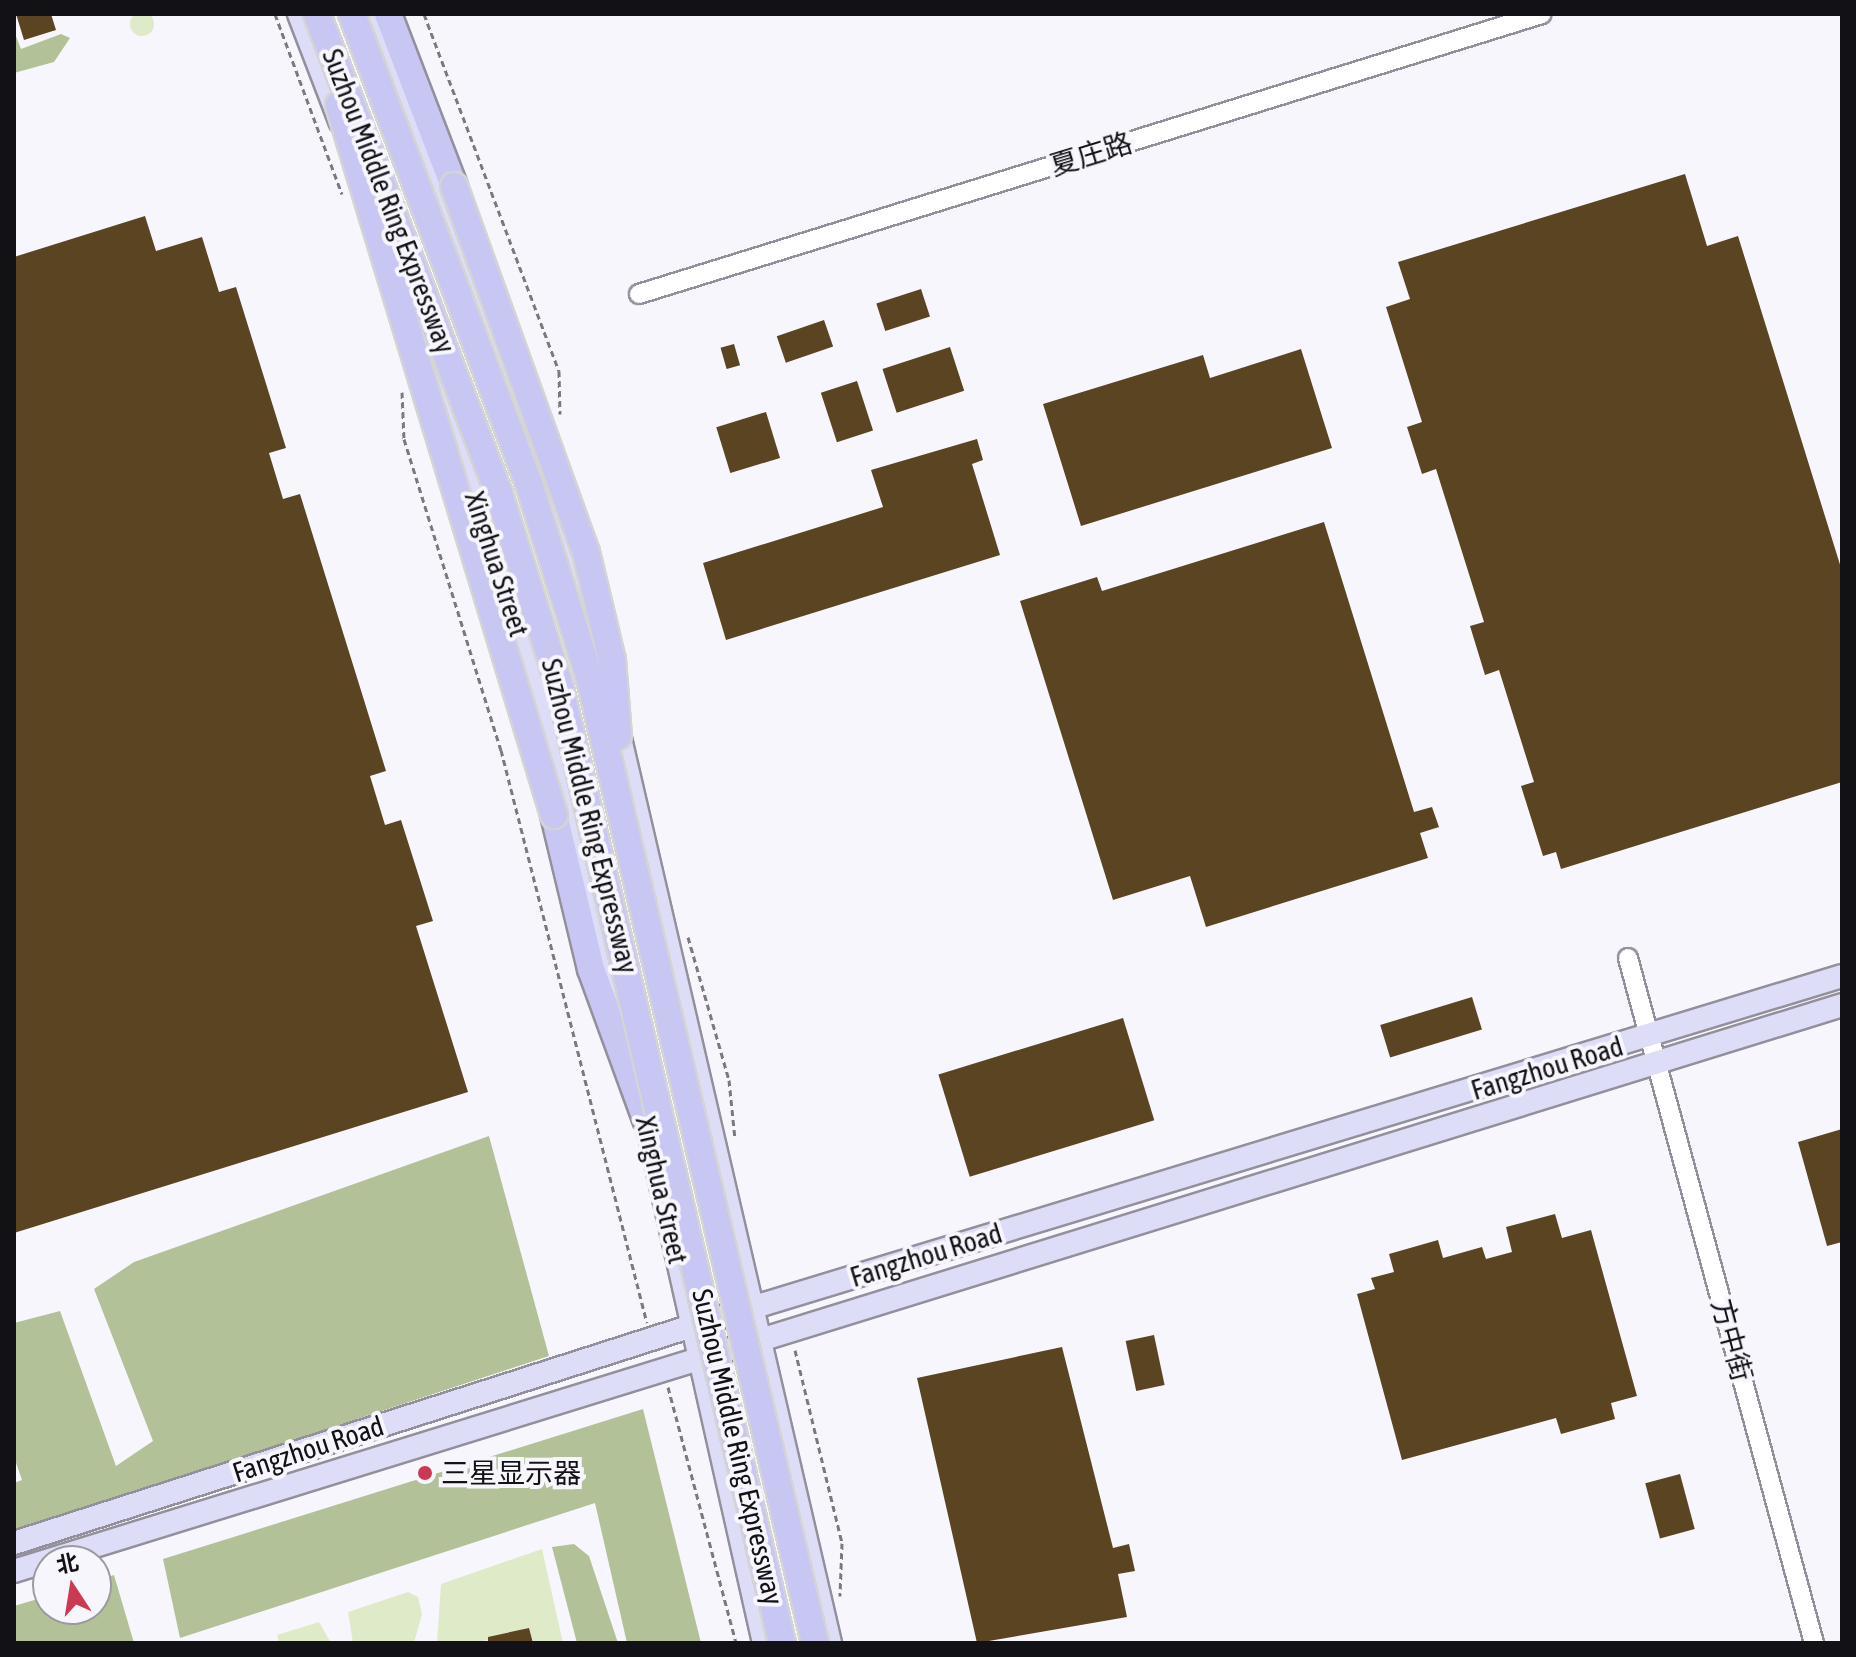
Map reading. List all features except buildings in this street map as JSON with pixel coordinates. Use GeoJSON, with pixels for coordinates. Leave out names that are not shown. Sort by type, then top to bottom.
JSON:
{"type":"FeatureCollection","features":[{"type":"Feature","properties":{"kind":"highway","name":"Suzhou Middle Ring Expressway"},"geometry":{"type":"LineString","coordinates":[[352,14],[529,484],[623,800],[815,1643]]}},
{"type":"Feature","properties":{"kind":"highway"},"geometry":{"type":"LineString","coordinates":[[388,14],[454,186],[586,552],[612,660],[623,800]]}},
{"type":"Feature","properties":{"kind":"highway","name":"Suzhou Middle Ring Expressway"},"geometry":{"type":"LineString","coordinates":[[312,15],[499,494],[560,688],[782,1643]]}},
{"type":"Feature","properties":{"kind":"highway"},"geometry":{"type":"LineString","coordinates":[[312,15],[356,181],[489,583],[554,815],[591,969],[646,1119]]}},
{"type":"Feature","properties":{"kind":"main road"},"geometry":{"type":"LineString","coordinates":[[369,14],[573,559],[674,945],[830,1643]]}},
{"type":"Feature","properties":{"kind":"main road","name":"Xinghua Street"},"geometry":{"type":"LineString","coordinates":[[312,15],[504,578],[646,1119],[764,1643]]}},
{"type":"Feature","properties":{"kind":"main road","name":"Fangzhou Road"},"geometry":{"type":"LineString","coordinates":[[14,1543],[754,1306],[1842,976]]}},
{"type":"Feature","properties":{"kind":"main road","name":"Fangzhou Road"},"geometry":{"type":"LineString","coordinates":[[14,1571],[1842,1005]]}},
{"type":"Feature","properties":{"kind":"street","name":"夏庄路"},"geometry":{"type":"LineString","coordinates":[[639,294],[1542,14]]}},
{"type":"Feature","properties":{"kind":"street","name":"方中街"},"geometry":{"type":"LineString","coordinates":[[1628,958],[1814,1643]]}},
{"type":"Feature","properties":{"kind":"path"},"geometry":{"type":"LineString","coordinates":[[275,14],[345,204]]}},
{"type":"Feature","properties":{"kind":"path"},"geometry":{"type":"LineString","coordinates":[[402,384],[404,439],[501,750],[568,1037],[592,1098],[652,1339]]}},
{"type":"Feature","properties":{"kind":"path"},"geometry":{"type":"LineString","coordinates":[[663,1370],[736,1643]]}},
{"type":"Feature","properties":{"kind":"green space"},"geometry":{"type":"Polygon","coordinates":[[[142,12],[153,19],[154,24],[147,35],[142,36],[131,29],[130,24],[137,13],[142,12]]]}},
{"type":"Feature","properties":{"kind":"green space"},"geometry":{"type":"Polygon","coordinates":[[[14,31],[21,49],[61,34],[70,38],[54,62],[14,73],[14,31]]]}},
{"type":"Feature","properties":{"kind":"green space"},"geometry":{"type":"Polygon","coordinates":[[[489,1136],[549,1356],[14,1532],[14,1483],[22,1480],[14,1457],[14,1323],[60,1311],[116,1466],[153,1441],[94,1289],[134,1262],[489,1136]]]}},
{"type":"Feature","properties":{"kind":"green space"},"geometry":{"type":"Polygon","coordinates":[[[643,1409],[701,1643],[627,1643],[595,1503],[180,1638],[163,1559],[643,1409]]]}},
{"type":"Feature","properties":{"kind":"green space"},"geometry":{"type":"Polygon","coordinates":[[[574,1544],[589,1556],[618,1643],[577,1643],[552,1547],[574,1544]]]}},
{"type":"Feature","properties":{"kind":"green space"},"geometry":{"type":"Polygon","coordinates":[[[542,1549],[563,1643],[533,1643],[529,1628],[476,1643],[437,1643],[441,1584],[542,1549]]]}},
{"type":"Feature","properties":{"kind":"green space"},"geometry":{"type":"Polygon","coordinates":[[[112,1576],[134,1643],[14,1643],[14,1606],[32,1601],[32,1625],[112,1625],[112,1576]]]}},
{"type":"Feature","properties":{"kind":"green space"},"geometry":{"type":"Polygon","coordinates":[[[408,1592],[418,1597],[422,1614],[414,1643],[353,1643],[348,1612],[408,1592]]]}},
{"type":"Feature","properties":{"kind":"green space"},"geometry":{"type":"Polygon","coordinates":[[[319,1622],[331,1643],[279,1643],[277,1635],[319,1622]]]}},
{"type":"Feature","properties":{"kind":"place","name":"三星显示器"},"geometry":{"type":"Point","coordinates":[425,1473]}}]}
